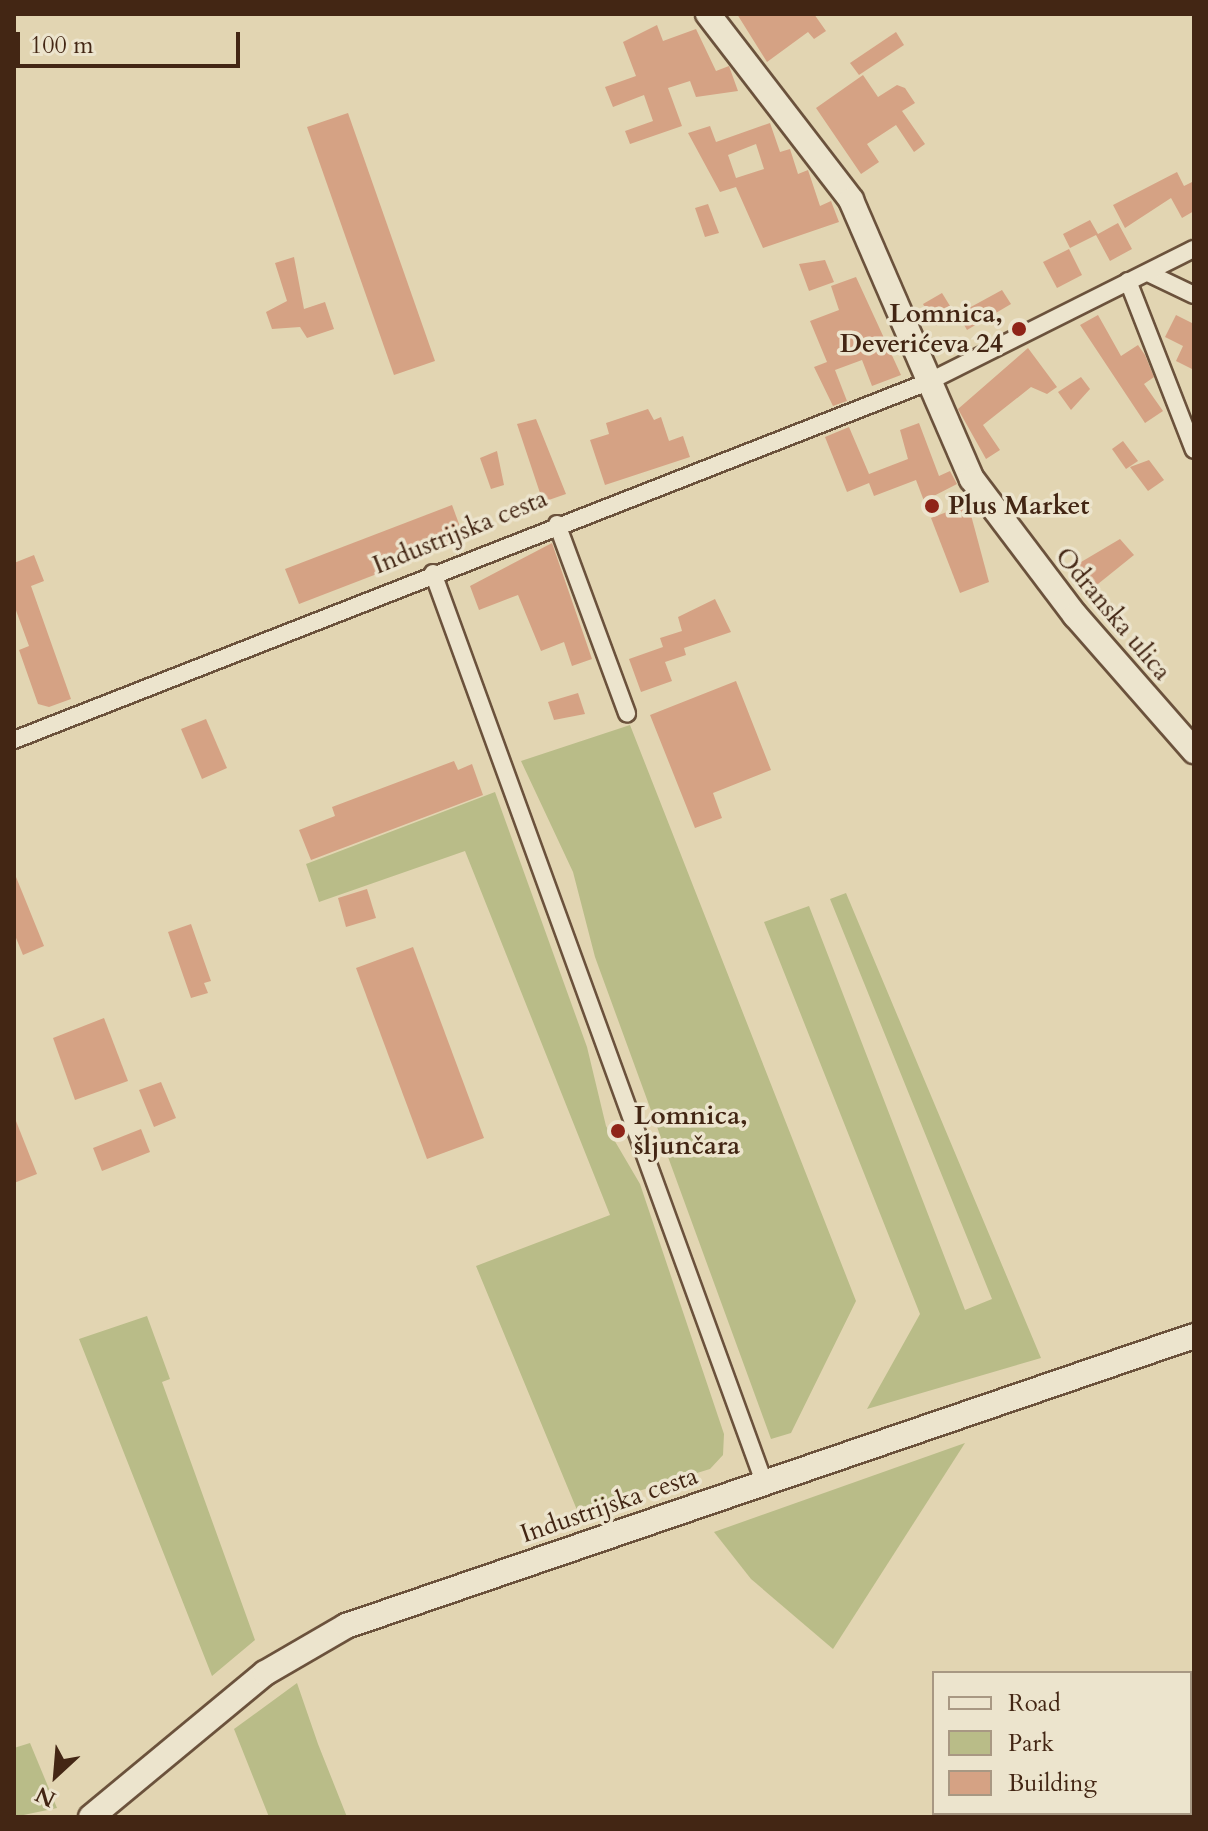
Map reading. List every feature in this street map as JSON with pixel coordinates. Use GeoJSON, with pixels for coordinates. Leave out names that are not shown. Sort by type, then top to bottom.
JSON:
{"type":"FeatureCollection","features":[{"type":"Feature","properties":{"kind":"main road","name":"Odranska ulica"},"geometry":{"type":"LineString","coordinates":[[708,14],[836,175],[876,249],[928,382],[972,479],[1075,615],[1194,751]]}},
{"type":"Feature","properties":{"kind":"main road","name":"Industrijska cesta"},"geometry":{"type":"LineString","coordinates":[[91,1817],[265,1673],[323,1636],[1194,1336]]}},
{"type":"Feature","properties":{"kind":"street","name":"Industrijska cesta"},"geometry":{"type":"LineString","coordinates":[[14,740],[557,524],[928,382],[1194,249]]}},
{"type":"Feature","properties":{"kind":"street"},"geometry":{"type":"LineString","coordinates":[[1148,273],[1194,295]]}},
{"type":"Feature","properties":{"kind":"street"},"geometry":{"type":"LineString","coordinates":[[1128,281],[1194,450]]}},
{"type":"Feature","properties":{"kind":"street"},"geometry":{"type":"LineString","coordinates":[[557,524],[627,713]]}},
{"type":"Feature","properties":{"kind":"street"},"geometry":{"type":"LineString","coordinates":[[433,573],[764,1482]]}},
{"type":"Feature","properties":{"kind":"green space"},"geometry":{"type":"Polygon","coordinates":[[[630,725],[856,1301],[791,1433],[771,1439],[595,957],[573,872],[521,761],[630,725]]]}},
{"type":"Feature","properties":{"kind":"green space"},"geometry":{"type":"Polygon","coordinates":[[[495,792],[587,1047],[606,1126],[640,1184],[724,1434],[723,1455],[710,1469],[577,1510],[476,1266],[610,1215],[465,851],[319,902],[306,864],[495,792]]]}},
{"type":"Feature","properties":{"kind":"green space"},"geometry":{"type":"Polygon","coordinates":[[[846,893],[1041,1358],[867,1409],[920,1314],[764,922],[809,906],[965,1310],[992,1299],[830,899],[846,893]]]}},
{"type":"Feature","properties":{"kind":"green space"},"geometry":{"type":"Polygon","coordinates":[[[147,1316],[170,1379],[162,1382],[255,1640],[212,1676],[79,1339],[147,1316]]]}},
{"type":"Feature","properties":{"kind":"green space"},"geometry":{"type":"Polygon","coordinates":[[[965,1443],[833,1649],[751,1579],[714,1532],[965,1443]]]}},
{"type":"Feature","properties":{"kind":"green space"},"geometry":{"type":"Polygon","coordinates":[[[297,1683],[347,1817],[269,1817],[234,1729],[297,1683]]]}},
{"type":"Feature","properties":{"kind":"green space"},"geometry":{"type":"Polygon","coordinates":[[[30,1743],[57,1808],[14,1817],[14,1748],[30,1743]]]}},
{"type":"Feature","properties":{"kind":"building"},"geometry":{"type":"Polygon","coordinates":[[[737,14],[814,14],[826,31],[814,39],[808,32],[767,62],[737,14]]]}},
{"type":"Feature","properties":{"kind":"building"},"geometry":{"type":"Polygon","coordinates":[[[657,25],[663,41],[696,29],[716,71],[729,66],[738,91],[696,97],[690,81],[668,88],[682,126],[630,144],[625,131],[653,121],[644,95],[613,107],[605,87],[636,76],[623,42],[657,25]]]}},
{"type":"Feature","properties":{"kind":"building"},"geometry":{"type":"Polygon","coordinates":[[[896,32],[904,45],[859,75],[850,63],[896,32]]]}},
{"type":"Feature","properties":{"kind":"building"},"geometry":{"type":"Polygon","coordinates":[[[863,75],[878,97],[897,85],[905,88],[915,103],[902,111],[925,144],[914,152],[896,125],[867,144],[879,162],[861,174],[816,108],[863,75]]]}},
{"type":"Feature","properties":{"kind":"building"},"geometry":{"type":"Polygon","coordinates":[[[348,113],[435,361],[394,375],[307,127],[348,113]]]}},
{"type":"Feature","properties":{"kind":"building"},"geometry":{"type":"Polygon","coordinates":[[[770,123],[780,152],[790,149],[798,174],[808,170],[820,206],[831,201],[839,222],[763,248],[736,187],[720,192],[688,133],[710,126],[716,142],[770,123]],[[756,144],[728,155],[736,178],[764,169],[756,144]]]}},
{"type":"Feature","properties":{"kind":"building"},"geometry":{"type":"Polygon","coordinates":[[[1177,172],[1184,186],[1194,181],[1194,211],[1182,218],[1171,198],[1125,228],[1113,205],[1177,172]]]}},
{"type":"Feature","properties":{"kind":"building"},"geometry":{"type":"Polygon","coordinates":[[[708,204],[719,233],[705,237],[695,208],[708,204]]]}},
{"type":"Feature","properties":{"kind":"building"},"geometry":{"type":"Polygon","coordinates":[[[1090,220],[1098,234],[1118,223],[1132,249],[1110,261],[1096,235],[1070,248],[1063,234],[1090,220]]]}},
{"type":"Feature","properties":{"kind":"building"},"geometry":{"type":"Polygon","coordinates":[[[1069,249],[1082,275],[1057,288],[1043,262],[1069,249]]]}},
{"type":"Feature","properties":{"kind":"building"},"geometry":{"type":"Polygon","coordinates":[[[294,257],[304,309],[325,302],[334,329],[307,338],[300,327],[272,329],[266,312],[287,301],[275,263],[294,257]]]}},
{"type":"Feature","properties":{"kind":"building"},"geometry":{"type":"Polygon","coordinates":[[[825,260],[834,282],[809,291],[799,264],[825,260]]]}},
{"type":"Feature","properties":{"kind":"building"},"geometry":{"type":"Polygon","coordinates":[[[856,277],[901,375],[872,386],[862,360],[835,370],[847,401],[833,406],[814,367],[827,362],[810,321],[839,310],[831,286],[856,277]]]}},
{"type":"Feature","properties":{"kind":"building"},"geometry":{"type":"Polygon","coordinates":[[[1002,290],[1011,304],[967,330],[958,314],[1002,290]]]}},
{"type":"Feature","properties":{"kind":"building"},"geometry":{"type":"Polygon","coordinates":[[[942,293],[955,314],[936,326],[923,304],[942,293]]]}},
{"type":"Feature","properties":{"kind":"building"},"geometry":{"type":"Polygon","coordinates":[[[1098,315],[1121,356],[1138,345],[1145,355],[1154,377],[1144,384],[1163,411],[1145,423],[1080,325],[1098,315]]]}},
{"type":"Feature","properties":{"kind":"building"},"geometry":{"type":"Polygon","coordinates":[[[1176,315],[1194,324],[1194,370],[1176,361],[1183,346],[1165,337],[1176,315]]]}},
{"type":"Feature","properties":{"kind":"building"},"geometry":{"type":"Polygon","coordinates":[[[1028,348],[1057,387],[1047,394],[1031,387],[983,425],[1000,450],[986,459],[958,409],[1028,348]]]}},
{"type":"Feature","properties":{"kind":"building"},"geometry":{"type":"Polygon","coordinates":[[[1081,377],[1090,389],[1071,410],[1058,392],[1081,377]]]}},
{"type":"Feature","properties":{"kind":"building"},"geometry":{"type":"Polygon","coordinates":[[[648,409],[654,420],[661,417],[669,441],[683,436],[690,457],[605,485],[590,440],[609,434],[606,423],[648,409]]]}},
{"type":"Feature","properties":{"kind":"building"},"geometry":{"type":"Polygon","coordinates":[[[536,419],[566,494],[543,502],[517,424],[536,419]]]}},
{"type":"Feature","properties":{"kind":"building"},"geometry":{"type":"Polygon","coordinates":[[[919,423],[939,476],[950,471],[957,484],[924,501],[916,480],[874,496],[869,483],[847,492],[825,437],[849,427],[869,474],[908,459],[900,430],[919,423]]]}},
{"type":"Feature","properties":{"kind":"building"},"geometry":{"type":"Polygon","coordinates":[[[1123,441],[1138,461],[1126,469],[1112,449],[1123,441]]]}},
{"type":"Feature","properties":{"kind":"building"},"geometry":{"type":"Polygon","coordinates":[[[497,451],[504,485],[491,489],[480,458],[497,451]]]}},
{"type":"Feature","properties":{"kind":"building"},"geometry":{"type":"Polygon","coordinates":[[[1149,460],[1164,480],[1148,491],[1130,467],[1149,460]]]}},
{"type":"Feature","properties":{"kind":"building"},"geometry":{"type":"Polygon","coordinates":[[[968,504],[989,582],[960,593],[931,518],[968,504]]]}},
{"type":"Feature","properties":{"kind":"building"},"geometry":{"type":"Polygon","coordinates":[[[452,505],[465,540],[299,604],[285,569],[452,505]]]}},
{"type":"Feature","properties":{"kind":"building"},"geometry":{"type":"Polygon","coordinates":[[[1120,539],[1134,555],[1093,588],[1076,565],[1120,539]]]}},
{"type":"Feature","properties":{"kind":"building"},"geometry":{"type":"Polygon","coordinates":[[[552,543],[592,659],[572,666],[564,642],[541,651],[518,595],[479,610],[470,586],[552,543]]]}},
{"type":"Feature","properties":{"kind":"building"},"geometry":{"type":"Polygon","coordinates":[[[34,555],[44,581],[31,586],[71,699],[49,707],[38,704],[19,650],[29,646],[14,605],[14,563],[34,555]]]}},
{"type":"Feature","properties":{"kind":"building"},"geometry":{"type":"Polygon","coordinates":[[[715,599],[731,632],[684,648],[686,655],[665,662],[672,681],[641,692],[629,659],[663,647],[660,638],[682,631],[678,617],[715,599]]]}},
{"type":"Feature","properties":{"kind":"building"},"geometry":{"type":"Polygon","coordinates":[[[736,681],[771,770],[713,793],[722,818],[695,828],[650,715],[736,681]]]}},
{"type":"Feature","properties":{"kind":"building"},"geometry":{"type":"Polygon","coordinates":[[[578,693],[585,714],[554,720],[548,702],[578,693]]]}},
{"type":"Feature","properties":{"kind":"building"},"geometry":{"type":"Polygon","coordinates":[[[206,719],[227,768],[202,779],[181,729],[206,719]]]}},
{"type":"Feature","properties":{"kind":"building"},"geometry":{"type":"Polygon","coordinates":[[[454,761],[458,770],[472,764],[483,795],[311,860],[299,830],[335,816],[332,807],[454,761]]]}},
{"type":"Feature","properties":{"kind":"building"},"geometry":{"type":"Polygon","coordinates":[[[14,872],[44,946],[23,955],[14,933],[14,872]]]}},
{"type":"Feature","properties":{"kind":"building"},"geometry":{"type":"Polygon","coordinates":[[[367,889],[376,918],[346,927],[338,898],[367,889]]]}},
{"type":"Feature","properties":{"kind":"building"},"geometry":{"type":"Polygon","coordinates":[[[191,924],[211,981],[204,983],[208,993],[191,998],[168,932],[191,924]]]}},
{"type":"Feature","properties":{"kind":"building"},"geometry":{"type":"Polygon","coordinates":[[[413,947],[484,1138],[427,1159],[356,968],[413,947]]]}},
{"type":"Feature","properties":{"kind":"building"},"geometry":{"type":"Polygon","coordinates":[[[104,1018],[128,1081],[75,1100],[53,1038],[104,1018]]]}},
{"type":"Feature","properties":{"kind":"building"},"geometry":{"type":"Polygon","coordinates":[[[161,1082],[176,1118],[154,1127],[139,1090],[161,1082]]]}},
{"type":"Feature","properties":{"kind":"building"},"geometry":{"type":"Polygon","coordinates":[[[14,1116],[37,1174],[14,1183],[14,1116]]]}},
{"type":"Feature","properties":{"kind":"building"},"geometry":{"type":"Polygon","coordinates":[[[141,1129],[150,1152],[102,1171],[93,1148],[141,1129]]]}},
{"type":"Feature","properties":{"kind":"place","name":"Lomnica, Deverićeva 24"},"geometry":{"type":"Point","coordinates":[1019,329]}},
{"type":"Feature","properties":{"kind":"place","name":"Plus Market"},"geometry":{"type":"Point","coordinates":[932,506]}},
{"type":"Feature","properties":{"kind":"place","name":"Lomnica, šljunčara"},"geometry":{"type":"Point","coordinates":[618,1131]}}]}
